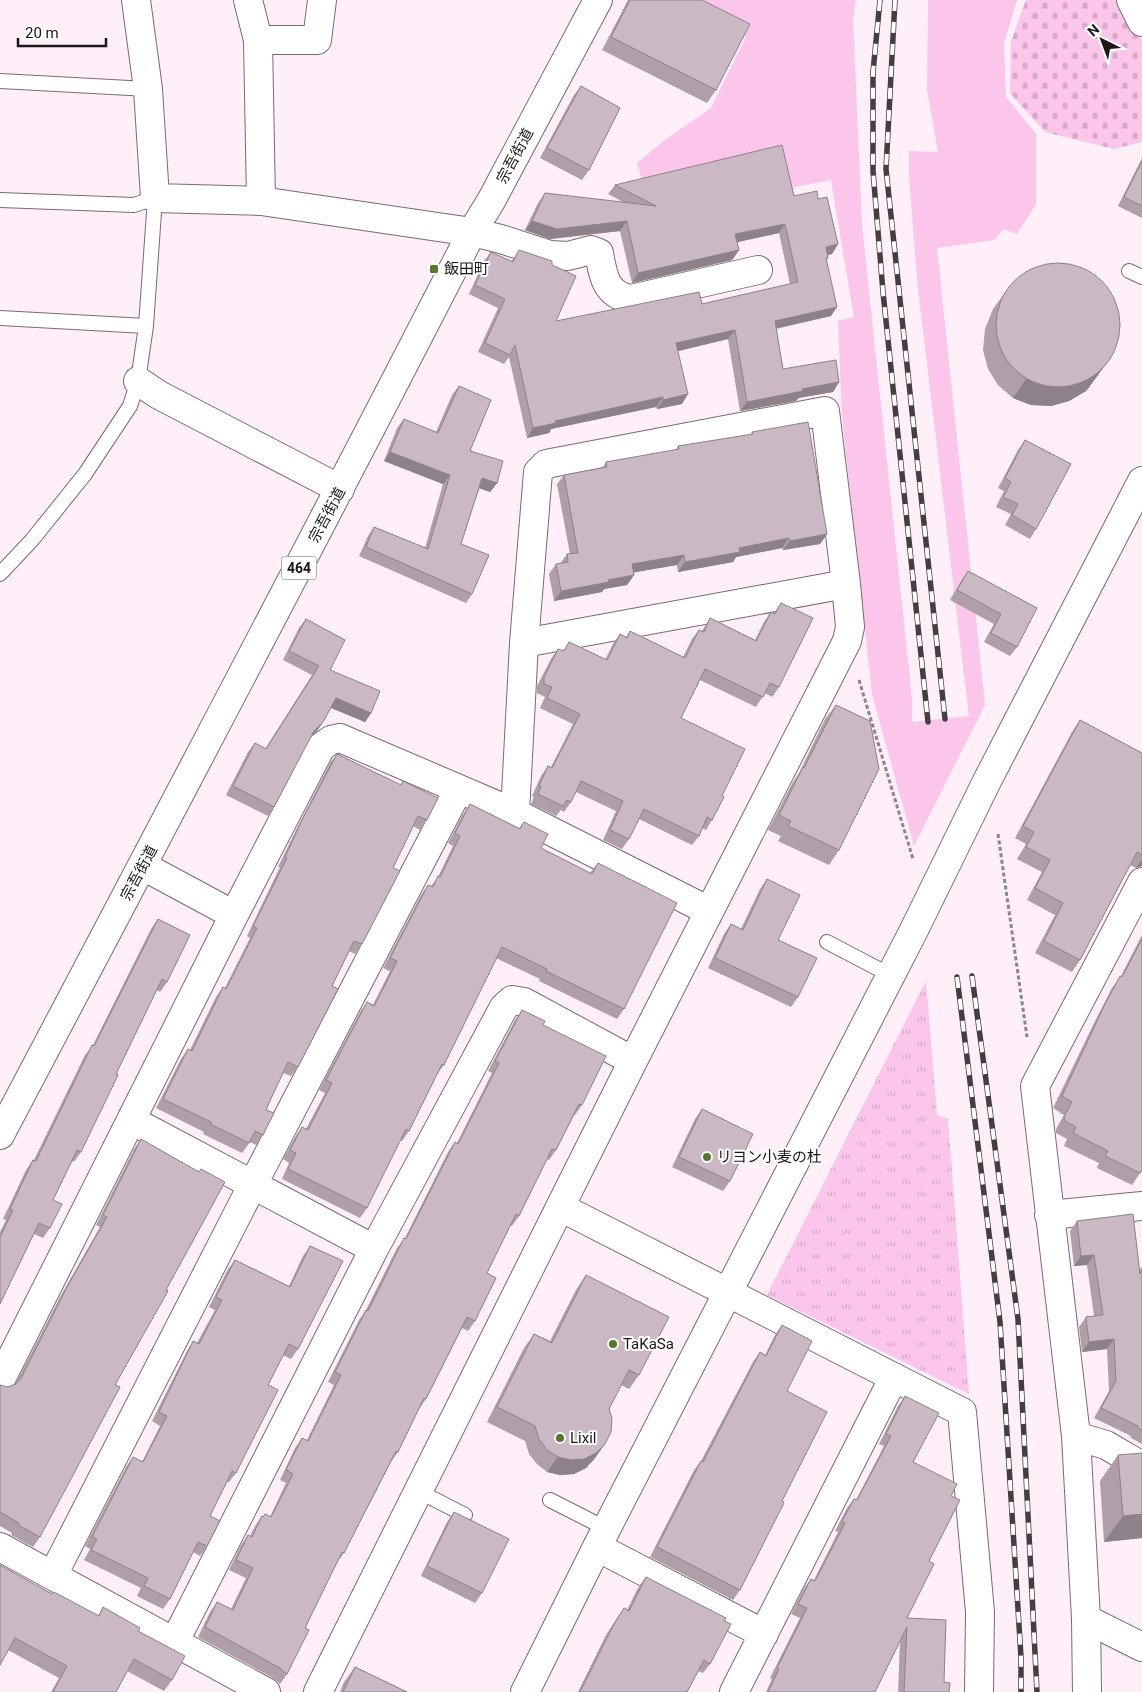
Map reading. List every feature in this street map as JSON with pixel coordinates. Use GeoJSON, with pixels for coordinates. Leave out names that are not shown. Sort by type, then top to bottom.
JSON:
{"type":"FeatureCollection","features":[{"type":"Feature","properties":{"kind":"main road"},"geometry":{"type":"LineString","coordinates":[[136,0],[148,89],[155,198],[261,201],[472,232],[550,255],[568,256],[591,250],[599,253],[605,278],[612,291],[620,297],[631,299],[758,270]]}},
{"type":"Feature","properties":{"kind":"main road"},"geometry":{"type":"LineString","coordinates":[[248,0],[258,40],[261,201]]}},
{"type":"Feature","properties":{"kind":"main road"},"geometry":{"type":"LineString","coordinates":[[258,40],[317,40],[322,0]]}},
{"type":"Feature","properties":{"kind":"main road","name":"宗吾街道"},"geometry":{"type":"LineString","coordinates":[[0,1135],[143,866],[472,232],[491,201],[598,0]]}},
{"type":"Feature","properties":{"kind":"main road"},"geometry":{"type":"LineString","coordinates":[[1131,0],[1142,22]]}},
{"type":"Feature","properties":{"kind":"main road"},"geometry":{"type":"LineString","coordinates":[[138,381],[158,395],[340,489]]}},
{"type":"Feature","properties":{"kind":"main road"},"geometry":{"type":"LineString","coordinates":[[318,1692],[709,910],[847,641],[850,627],[846,584],[825,410],[546,464],[538,472],[524,643],[515,813]]}},
{"type":"Feature","properties":{"kind":"main road"},"geometry":{"type":"LineString","coordinates":[[525,1692],[987,781],[1142,483]]}},
{"type":"Feature","properties":{"kind":"main road"},"geometry":{"type":"LineString","coordinates":[[524,643],[846,584]]}},
{"type":"Feature","properties":{"kind":"main road"},"geometry":{"type":"LineString","coordinates":[[0,1381],[234,915],[321,747],[331,740],[340,738],[515,813],[709,910]]}},
{"type":"Feature","properties":{"kind":"main road"},"geometry":{"type":"LineString","coordinates":[[53,1575],[253,1184],[458,790]]}},
{"type":"Feature","properties":{"kind":"main road"},"geometry":{"type":"LineString","coordinates":[[143,866],[234,915]]}},
{"type":"Feature","properties":{"kind":"main road"},"geometry":{"type":"LineString","coordinates":[[1087,1692],[1086,1619],[1076,1436],[1035,1086],[1142,882]]}},
{"type":"Feature","properties":{"kind":"main road"},"geometry":{"type":"LineString","coordinates":[[174,1643],[374,1249],[504,1008],[512,1000],[524,1002],[633,1061]]}},
{"type":"Feature","properties":{"kind":"main road"},"geometry":{"type":"LineString","coordinates":[[131,1120],[374,1249]]}},
{"type":"Feature","properties":{"kind":"main road"},"geometry":{"type":"LineString","coordinates":[[1049,1215],[1142,1206]]}},
{"type":"Feature","properties":{"kind":"main road"},"geometry":{"type":"LineString","coordinates":[[560,1207],[962,1412],[980,1612],[979,1692]]}},
{"type":"Feature","properties":{"kind":"main road"},"geometry":{"type":"LineString","coordinates":[[734,1692],[894,1377]]}},
{"type":"Feature","properties":{"kind":"main road"},"geometry":{"type":"LineString","coordinates":[[1076,1436],[1106,1445],[1142,1466]]}},
{"type":"Feature","properties":{"kind":"main road"},"geometry":{"type":"LineString","coordinates":[[602,1538],[764,1634]]}},
{"type":"Feature","properties":{"kind":"main road"},"geometry":{"type":"LineString","coordinates":[[0,1547],[266,1692]]}},
{"type":"Feature","properties":{"kind":"main road"},"geometry":{"type":"LineString","coordinates":[[1086,1619],[1142,1647]]}},
{"type":"Feature","properties":{"kind":"lane"},"geometry":{"type":"LineString","coordinates":[[0,81],[148,89]]}},
{"type":"Feature","properties":{"kind":"lane"},"geometry":{"type":"LineString","coordinates":[[0,200],[134,205],[155,198],[146,326],[138,381],[130,406],[85,474],[32,540],[0,574]]}},
{"type":"Feature","properties":{"kind":"lane"},"geometry":{"type":"LineString","coordinates":[[1129,271],[1142,277]]}},
{"type":"Feature","properties":{"kind":"lane"},"geometry":{"type":"LineString","coordinates":[[0,318],[146,326]]}},
{"type":"Feature","properties":{"kind":"lane"},"geometry":{"type":"LineString","coordinates":[[827,942],[890,975]]}},
{"type":"Feature","properties":{"kind":"lane"},"geometry":{"type":"LineString","coordinates":[[418,1491],[465,1515]]}},
{"type":"Feature","properties":{"kind":"lane"},"geometry":{"type":"LineString","coordinates":[[550,1500],[602,1538]]}},
{"type":"Feature","properties":{"kind":"path"},"geometry":{"type":"LineString","coordinates":[[847,641],[913,859]]}},
{"type":"Feature","properties":{"kind":"path"},"geometry":{"type":"LineString","coordinates":[[998,834],[1028,1039]]}},
{"type":"Feature","properties":{"kind":"green space"},"geometry":{"type":"Polygon","coordinates":[[[684,0],[856,0],[853,18],[862,225],[912,699],[912,722],[969,716],[918,288],[909,178],[909,151],[938,152],[927,90],[928,0],[1017,0],[1004,43],[1006,97],[1036,134],[1036,204],[1017,234],[1004,229],[994,240],[937,248],[985,705],[914,846],[872,694],[842,418],[838,321],[854,317],[831,180],[790,188],[643,183],[637,163],[665,140],[711,108],[746,37],[684,0]]]}},
{"type":"Feature","properties":{"kind":"green space"},"geometry":{"type":"Polygon","coordinates":[[[1026,0],[1123,0],[1142,41],[1142,142],[1114,149],[1045,132],[1010,93],[1011,42],[1026,0]]]}},
{"type":"Feature","properties":{"kind":"green space"},"geometry":{"type":"Polygon","coordinates":[[[926,981],[937,1115],[948,1119],[969,1394],[767,1295],[926,981]]]}},
{"type":"Feature","properties":{"kind":"building"},"geometry":{"type":"Polygon","coordinates":[[[630,0],[702,0],[750,24],[716,90],[611,37],[630,0]]]}},
{"type":"Feature","properties":{"kind":"building"},"geometry":{"type":"Polygon","coordinates":[[[581,86],[620,108],[589,170],[547,148],[581,86]]]}},
{"type":"Feature","properties":{"kind":"building"},"geometry":{"type":"Polygon","coordinates":[[[782,145],[794,196],[817,191],[818,199],[827,197],[838,244],[826,247],[828,258],[826,258],[837,307],[775,321],[783,369],[836,360],[839,382],[747,402],[735,330],[676,343],[688,394],[663,400],[663,397],[555,421],[556,423],[533,428],[515,345],[510,355],[485,343],[505,299],[475,285],[491,252],[513,262],[519,250],[552,261],[552,265],[576,276],[556,321],[699,292],[702,304],[798,282],[785,224],[735,234],[739,250],[638,273],[627,221],[557,229],[532,221],[545,193],[656,206],[615,185],[782,145]]]}},
{"type":"Feature","properties":{"kind":"building"},"geometry":{"type":"Polygon","coordinates":[[[1142,161],[1142,206],[1124,197],[1142,161]]]}},
{"type":"Feature","properties":{"kind":"building"},"geometry":{"type":"Polygon","coordinates":[[[1058,263],[1082,268],[1102,281],[1115,301],[1120,325],[1115,349],[1102,369],[1082,382],[1058,387],[1034,382],[1014,369],[1001,349],[996,325],[1001,301],[1014,281],[1034,268],[1058,263]]]}},
{"type":"Feature","properties":{"kind":"building"},"geometry":{"type":"Polygon","coordinates":[[[459,386],[491,400],[470,451],[503,461],[497,483],[482,478],[461,544],[489,555],[472,594],[366,547],[374,527],[428,549],[450,475],[390,452],[404,419],[438,433],[459,386]]]}},
{"type":"Feature","properties":{"kind":"building"},"geometry":{"type":"Polygon","coordinates":[[[808,422],[827,534],[790,541],[789,538],[739,548],[740,552],[685,562],[684,555],[632,564],[634,575],[561,591],[556,564],[568,562],[567,554],[578,553],[564,475],[607,467],[606,462],[679,449],[678,446],[753,434],[752,432],[808,422]]]}},
{"type":"Feature","properties":{"kind":"building"},"geometry":{"type":"Polygon","coordinates":[[[1025,440],[1071,464],[1036,529],[1012,515],[1018,504],[1003,497],[1011,482],[1005,478],[1025,440]]]}},
{"type":"Feature","properties":{"kind":"building"},"geometry":{"type":"Polygon","coordinates":[[[968,571],[1037,608],[1017,647],[991,633],[1001,614],[957,590],[968,571]]]}},
{"type":"Feature","properties":{"kind":"building"},"geometry":{"type":"Polygon","coordinates":[[[781,603],[813,618],[779,687],[770,683],[763,697],[705,669],[681,718],[745,749],[712,820],[707,817],[699,836],[644,809],[629,839],[610,830],[623,801],[581,781],[571,802],[567,800],[563,806],[538,794],[541,787],[539,786],[548,766],[552,768],[580,714],[547,698],[552,687],[544,684],[544,677],[558,649],[564,651],[569,642],[607,660],[620,634],[627,638],[630,631],[685,658],[699,630],[704,632],[710,618],[756,641],[771,612],[775,614],[781,603]]]}},
{"type":"Feature","properties":{"kind":"building"},"geometry":{"type":"Polygon","coordinates":[[[306,619],[345,640],[330,670],[380,691],[371,713],[336,698],[323,722],[314,731],[274,807],[233,786],[255,743],[266,749],[319,666],[289,651],[306,619]]]}},
{"type":"Feature","properties":{"kind":"building"},"geometry":{"type":"Polygon","coordinates":[[[836,705],[870,721],[879,769],[839,850],[788,826],[791,821],[779,815],[836,705]]]}},
{"type":"Feature","properties":{"kind":"building"},"geometry":{"type":"Polygon","coordinates":[[[1080,720],[1142,753],[1142,855],[1137,852],[1080,960],[1044,941],[1063,903],[1035,888],[1050,860],[1026,847],[1034,832],[1023,826],[1080,720]]]}},
{"type":"Feature","properties":{"kind":"building"},"geometry":{"type":"Polygon","coordinates":[[[337,754],[401,785],[403,781],[438,798],[427,820],[418,816],[393,868],[400,871],[362,944],[354,941],[332,986],[338,989],[298,1067],[288,1062],[266,1110],[274,1113],[263,1135],[255,1131],[249,1143],[163,1099],[188,1049],[192,1051],[223,987],[226,989],[257,928],[253,926],[287,858],[285,857],[302,820],[337,754]]]}},
{"type":"Feature","properties":{"kind":"building"},"geometry":{"type":"Polygon","coordinates":[[[470,804],[520,829],[524,822],[548,834],[541,848],[592,874],[598,863],[677,903],[624,1009],[502,947],[444,1065],[442,1064],[409,1131],[406,1129],[367,1208],[288,1169],[296,1153],[290,1150],[302,1127],[308,1130],[332,1083],[326,1080],[367,1002],[374,1006],[386,983],[397,961],[390,958],[428,885],[433,887],[438,876],[440,877],[460,836],[455,833],[470,804]]]}},
{"type":"Feature","properties":{"kind":"building"},"geometry":{"type":"Polygon","coordinates":[[[767,879],[800,895],[778,940],[817,958],[798,997],[715,958],[731,924],[743,930],[767,879]]]}},
{"type":"Feature","properties":{"kind":"building"},"geometry":{"type":"Polygon","coordinates":[[[158,919],[190,935],[167,982],[162,979],[81,1152],[77,1150],[53,1200],[62,1204],[50,1228],[39,1223],[0,1304],[0,1237],[13,1210],[10,1209],[33,1160],[36,1161],[92,1045],[94,1046],[158,919]]]}},
{"type":"Feature","properties":{"kind":"building"},"geometry":{"type":"Polygon","coordinates":[[[1142,939],[1142,1170],[1140,1173],[1105,1156],[1108,1151],[1073,1133],[1076,1127],[1065,1121],[1064,1117],[1072,1102],[1062,1096],[1104,1006],[1142,939]]]}},
{"type":"Feature","properties":{"kind":"building"},"geometry":{"type":"Polygon","coordinates":[[[522,1010],[545,1021],[543,1025],[606,1056],[582,1105],[579,1104],[556,1150],[552,1149],[519,1216],[516,1214],[487,1273],[496,1278],[475,1321],[467,1317],[398,1452],[396,1451],[344,1553],[342,1552],[305,1628],[309,1630],[287,1674],[280,1668],[205,1627],[217,1602],[233,1610],[253,1568],[236,1560],[248,1535],[252,1537],[262,1516],[265,1514],[271,1517],[293,1474],[286,1470],[302,1438],[308,1441],[341,1375],[335,1372],[455,1142],[458,1144],[499,1063],[495,1061],[522,1010]]]}},
{"type":"Feature","properties":{"kind":"building"},"geometry":{"type":"Polygon","coordinates":[[[702,1109],[753,1134],[730,1181],[679,1157],[702,1109]]]}},
{"type":"Feature","properties":{"kind":"building"},"geometry":{"type":"Polygon","coordinates":[[[141,1139],[199,1172],[201,1169],[225,1182],[166,1290],[168,1291],[115,1385],[120,1387],[40,1537],[0,1512],[0,1385],[8,1387],[16,1384],[21,1378],[67,1287],[107,1217],[103,1215],[141,1139]]]}},
{"type":"Feature","properties":{"kind":"building"},"geometry":{"type":"Polygon","coordinates":[[[1133,1214],[1140,1274],[1142,1270],[1142,1430],[1138,1426],[1101,1408],[1116,1381],[1114,1339],[1089,1342],[1086,1317],[1103,1315],[1094,1255],[1081,1256],[1077,1221],[1133,1214]]]}},
{"type":"Feature","properties":{"kind":"building"},"geometry":{"type":"Polygon","coordinates":[[[310,1246],[343,1261],[298,1349],[289,1344],[268,1385],[278,1390],[236,1473],[232,1471],[210,1516],[220,1521],[207,1546],[198,1542],[170,1599],[144,1586],[148,1578],[91,1550],[97,1539],[92,1537],[133,1457],[143,1462],[167,1416],[159,1412],[193,1341],[199,1344],[222,1300],[216,1297],[235,1260],[290,1287],[310,1246]]]}},
{"type":"Feature","properties":{"kind":"building"},"geometry":{"type":"Polygon","coordinates":[[[586,1275],[669,1317],[639,1375],[629,1370],[609,1409],[612,1418],[611,1432],[605,1444],[596,1453],[584,1459],[571,1460],[558,1457],[547,1450],[539,1439],[535,1426],[497,1407],[534,1334],[552,1343],[586,1275]]]}},
{"type":"Feature","properties":{"kind":"building"},"geometry":{"type":"Polygon","coordinates":[[[782,1325],[812,1341],[787,1391],[827,1412],[740,1590],[657,1547],[760,1352],[766,1356],[782,1325]]]}},
{"type":"Feature","properties":{"kind":"building"},"geometry":{"type":"Polygon","coordinates":[[[905,1396],[939,1413],[913,1462],[957,1484],[951,1496],[960,1500],[929,1561],[934,1564],[907,1618],[946,1620],[944,1682],[950,1683],[949,1692],[904,1692],[907,1627],[875,1692],[768,1692],[779,1669],[777,1668],[807,1608],[798,1604],[811,1579],[815,1581],[845,1523],[842,1521],[854,1499],[857,1500],[891,1436],[886,1434],[905,1396]]]}},
{"type":"Feature","properties":{"kind":"building"},"geometry":{"type":"Polygon","coordinates":[[[1142,1453],[1142,1514],[1123,1516],[1118,1455],[1142,1453]]]}},
{"type":"Feature","properties":{"kind":"building"},"geometry":{"type":"Polygon","coordinates":[[[454,1512],[509,1539],[482,1593],[427,1566],[454,1512]]]}},
{"type":"Feature","properties":{"kind":"building"},"geometry":{"type":"Polygon","coordinates":[[[0,1565],[52,1594],[54,1592],[99,1616],[103,1607],[140,1628],[138,1631],[185,1656],[172,1680],[134,1659],[116,1692],[53,1692],[67,1666],[15,1638],[0,1665],[0,1565]]]}},
{"type":"Feature","properties":{"kind":"building"},"geometry":{"type":"Polygon","coordinates":[[[646,1577],[726,1618],[724,1621],[731,1624],[710,1664],[704,1660],[687,1692],[580,1692],[613,1626],[624,1608],[629,1611],[646,1577]]]}},
{"type":"Feature","properties":{"kind":"building"},"geometry":{"type":"Polygon","coordinates":[[[355,1667],[407,1692],[343,1692],[355,1667]]]}},
{"type":"Feature","properties":{"kind":"railway"},"geometry":{"type":"LineString","coordinates":[[880,0],[873,72],[873,171],[883,292],[928,722]]}},
{"type":"Feature","properties":{"kind":"railway"},"geometry":{"type":"LineString","coordinates":[[895,0],[886,169],[945,719]]}},
{"type":"Feature","properties":{"kind":"railway"},"geometry":{"type":"LineString","coordinates":[[972,976],[1018,1319],[1037,1692]]}},
{"type":"Feature","properties":{"kind":"railway"},"geometry":{"type":"LineString","coordinates":[[957,977],[1000,1322],[1021,1657],[1021,1692]]}},
{"type":"Feature","properties":{"kind":"place","name":"飯田町"},"geometry":{"type":"Point","coordinates":[434,269]}},
{"type":"Feature","properties":{"kind":"place","name":"リヨン小麦の杜"},"geometry":{"type":"Point","coordinates":[707,1157]}},
{"type":"Feature","properties":{"kind":"place","name":"TaKaSa"},"geometry":{"type":"Point","coordinates":[613,1344]}},
{"type":"Feature","properties":{"kind":"place","name":"Lixil"},"geometry":{"type":"Point","coordinates":[560,1438]}}]}
